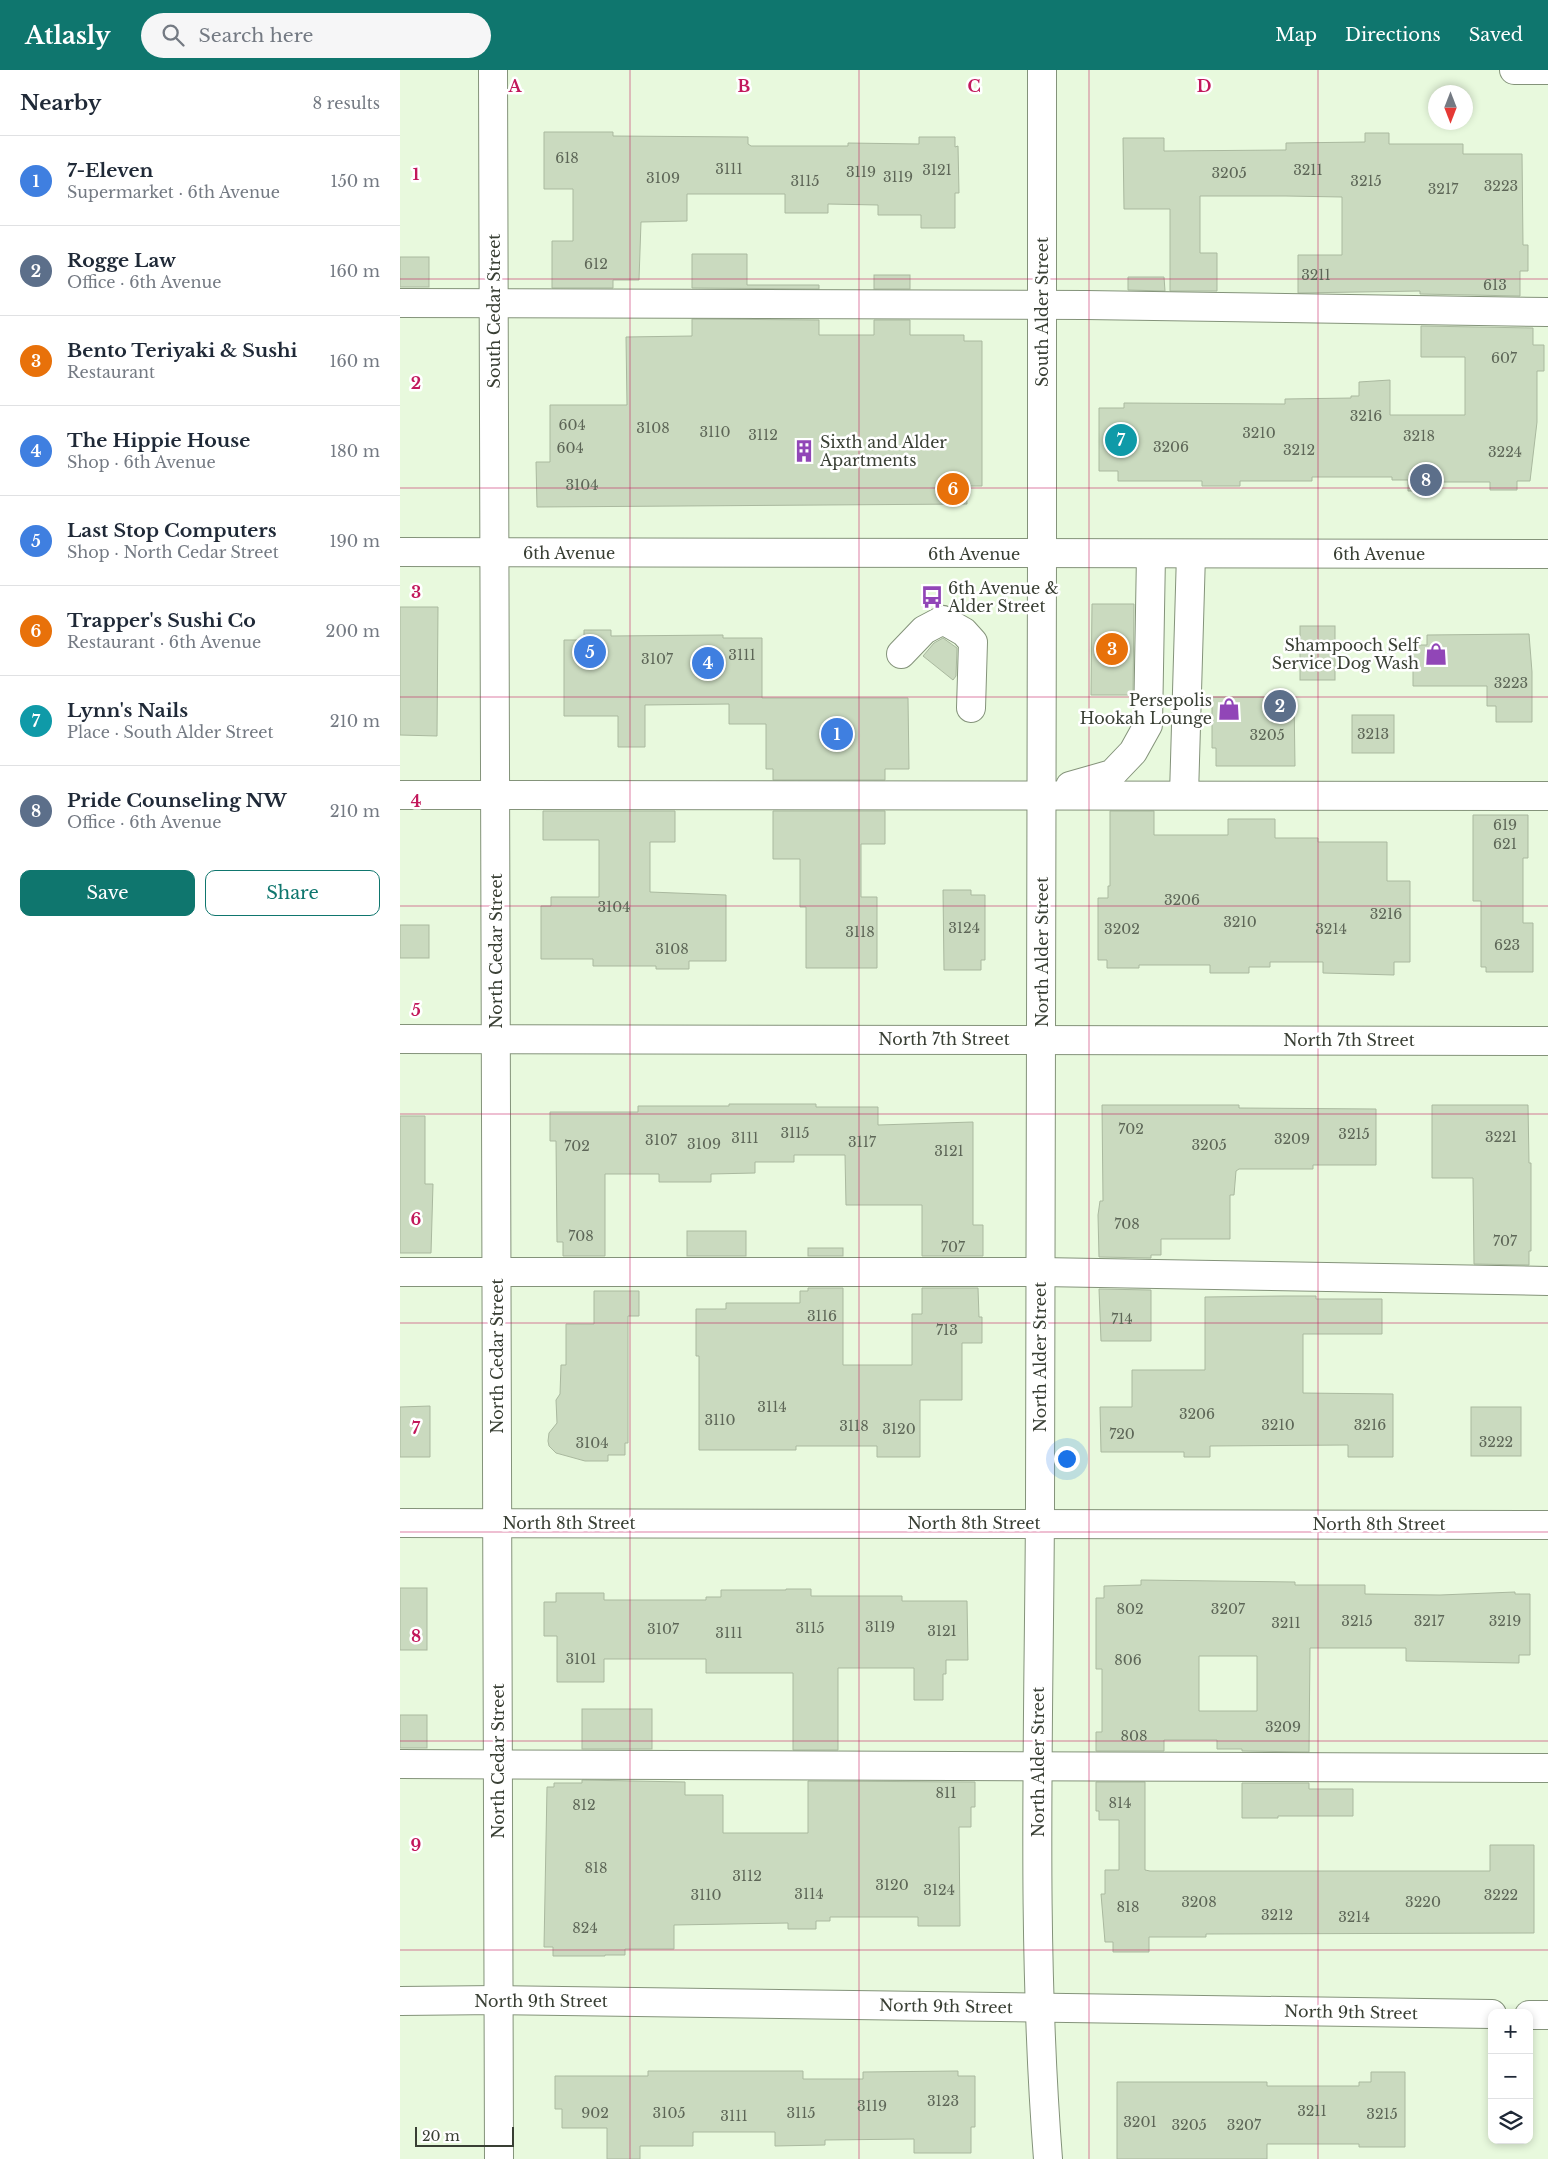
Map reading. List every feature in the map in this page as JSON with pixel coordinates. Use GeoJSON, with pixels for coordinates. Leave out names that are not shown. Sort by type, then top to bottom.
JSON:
{"type":"FeatureCollection","features":[{"type":"Feature","properties":{"kind":"street","name":"South Cedar Street"},"geometry":{"type":"LineString","coordinates":[[493,70],[495,553]]}},
{"type":"Feature","properties":{"kind":"street","name":"South Alder Street"},"geometry":{"type":"LineString","coordinates":[[1042,70],[1042,554]]}},
{"type":"Feature","properties":{"kind":"street"},"geometry":{"type":"LineString","coordinates":[[1514,70],[1548,70]]}},
{"type":"Feature","properties":{"kind":"street"},"geometry":{"type":"LineString","coordinates":[[400,303],[1042,305],[1548,312]]}},
{"type":"Feature","properties":{"kind":"street","name":"6th Avenue"},"geometry":{"type":"LineString","coordinates":[[400,552],[1548,554]]}},
{"type":"Feature","properties":{"kind":"street","name":"North Cedar Street"},"geometry":{"type":"LineString","coordinates":[[495,553],[499,2159]]}},
{"type":"Feature","properties":{"kind":"street","name":"North Alder Street"},"geometry":{"type":"LineString","coordinates":[[1042,554],[1040,1523],[1036,1766],[1040,2007],[1043,2094],[1048,2159]]}},
{"type":"Feature","properties":{"kind":"street"},"geometry":{"type":"LineString","coordinates":[[1042,795],[1112,774],[1133,752],[1148,725],[1151,554]]}},
{"type":"Feature","properties":{"kind":"street"},"geometry":{"type":"LineString","coordinates":[[1184,795],[1191,554]]}},
{"type":"Feature","properties":{"kind":"street"},"geometry":{"type":"LineString","coordinates":[[902,654],[924,630],[943,620],[964,632],[972,642],[971,708]]}},
{"type":"Feature","properties":{"kind":"street"},"geometry":{"type":"LineString","coordinates":[[400,795],[1548,796]]}},
{"type":"Feature","properties":{"kind":"street","name":"North 7th Street"},"geometry":{"type":"LineString","coordinates":[[400,1039],[1548,1041]]}},
{"type":"Feature","properties":{"kind":"street"},"geometry":{"type":"LineString","coordinates":[[400,1272],[1041,1272],[1548,1281]]}},
{"type":"Feature","properties":{"kind":"street","name":"North 8th Street"},"geometry":{"type":"LineString","coordinates":[[400,1523],[1548,1525]]}},
{"type":"Feature","properties":{"kind":"street"},"geometry":{"type":"LineString","coordinates":[[400,1764],[1548,1768]]}},
{"type":"Feature","properties":{"kind":"street","name":"North 9th Street"},"geometry":{"type":"LineString","coordinates":[[400,2001],[499,2000],[1488,2014]]}},
{"type":"Feature","properties":{"kind":"street"},"geometry":{"type":"LineString","coordinates":[[1533,2015],[1548,2015]]}},
{"type":"Feature","properties":{"kind":"building"},"geometry":{"type":"Polygon","coordinates":[[[544,132],[613,132],[613,136],[748,137],[748,144],[751,146],[848,146],[848,143],[919,144],[919,137],[955,137],[955,147],[958,146],[959,193],[955,193],[955,228],[921,228],[921,215],[878,215],[878,205],[828,204],[828,213],[785,213],[785,194],[687,194],[687,221],[641,222],[639,280],[613,280],[613,288],[552,288],[552,241],[573,241],[573,189],[544,189],[544,132]]]}},
{"type":"Feature","properties":{"kind":"building"},"geometry":{"type":"Polygon","coordinates":[[[1365,133],[1389,133],[1389,144],[1463,144],[1463,154],[1522,154],[1523,245],[1528,245],[1528,271],[1520,271],[1520,296],[1420,294],[1420,291],[1298,293],[1298,255],[1342,255],[1342,197],[1286,196],[1200,196],[1200,253],[1217,253],[1217,291],[1170,291],[1170,209],[1124,209],[1123,138],[1164,138],[1164,151],[1286,150],[1286,143],[1365,142],[1365,133]]]}},
{"type":"Feature","properties":{"kind":"building"},"geometry":{"type":"Polygon","coordinates":[[[692,254],[747,254],[747,285],[819,285],[819,289],[692,288],[692,254]]]}},
{"type":"Feature","properties":{"kind":"building"},"geometry":{"type":"Polygon","coordinates":[[[400,257],[429,257],[429,287],[400,287],[400,257]]]}},
{"type":"Feature","properties":{"kind":"building"},"geometry":{"type":"Polygon","coordinates":[[[874,275],[910,275],[910,289],[874,289],[874,275]]]}},
{"type":"Feature","properties":{"kind":"building"},"geometry":{"type":"Polygon","coordinates":[[[1128,277],[1164,277],[1165,291],[1128,290],[1128,277]]]}},
{"type":"Feature","properties":{"kind":"building","name":"Sixth and Alder Apartments"},"geometry":{"type":"Polygon","coordinates":[[[692,319],[819,320],[819,335],[874,335],[874,320],[910,320],[910,335],[964,335],[964,341],[982,341],[982,486],[966,486],[967,504],[537,507],[536,462],[550,462],[550,405],[627,405],[626,337],[692,336],[692,319]]]}},
{"type":"Feature","properties":{"kind":"building"},"geometry":{"type":"Polygon","coordinates":[[[1421,326],[1533,328],[1533,345],[1544,345],[1544,371],[1537,371],[1537,422],[1530,481],[1517,481],[1517,490],[1490,490],[1490,482],[1434,482],[1434,490],[1408,491],[1408,480],[1392,480],[1392,477],[1312,477],[1312,481],[1240,481],[1240,486],[1202,486],[1202,481],[1118,481],[1118,471],[1099,471],[1099,408],[1124,408],[1124,403],[1285,404],[1285,399],[1351,398],[1351,396],[1359,396],[1359,382],[1390,380],[1390,415],[1465,415],[1465,357],[1421,357],[1421,326]]]}},
{"type":"Feature","properties":{"kind":"building"},"geometry":{"type":"Polygon","coordinates":[[[1092,604],[1134,604],[1133,695],[1091,695],[1092,604]]]}},
{"type":"Feature","properties":{"kind":"building"},"geometry":{"type":"Polygon","coordinates":[[[400,607],[438,607],[437,736],[400,735],[400,607]]]}},
{"type":"Feature","properties":{"kind":"building"},"geometry":{"type":"Polygon","coordinates":[[[1300,626],[1335,626],[1335,680],[1300,680],[1300,626]]]}},
{"type":"Feature","properties":{"kind":"building"},"geometry":{"type":"Polygon","coordinates":[[[584,630],[611,630],[611,636],[723,635],[723,638],[762,638],[762,698],[908,698],[909,769],[885,769],[885,780],[773,780],[773,769],[766,769],[766,724],[729,724],[729,704],[645,705],[645,747],[618,747],[618,716],[564,716],[564,640],[584,640],[584,630]]]}},
{"type":"Feature","properties":{"kind":"building"},"geometry":{"type":"Polygon","coordinates":[[[1529,634],[1532,672],[1532,722],[1496,722],[1496,706],[1487,706],[1487,686],[1413,686],[1413,645],[1427,645],[1427,635],[1529,634]]]}},
{"type":"Feature","properties":{"kind":"building"},"geometry":{"type":"Polygon","coordinates":[[[943,638],[957,648],[956,676],[953,680],[923,656],[934,643],[943,638]]]}},
{"type":"Feature","properties":{"kind":"building"},"geometry":{"type":"Polygon","coordinates":[[[1212,697],[1294,697],[1295,766],[1216,766],[1216,748],[1212,748],[1212,697]]]}},
{"type":"Feature","properties":{"kind":"building"},"geometry":{"type":"Polygon","coordinates":[[[1352,715],[1394,715],[1394,753],[1352,753],[1352,715]]]}},
{"type":"Feature","properties":{"kind":"building"},"geometry":{"type":"Polygon","coordinates":[[[543,811],[675,811],[675,842],[650,842],[650,892],[726,895],[726,961],[689,961],[689,969],[656,969],[656,966],[593,966],[593,959],[541,959],[541,906],[551,906],[551,897],[599,897],[599,840],[543,840],[543,811]]]}},
{"type":"Feature","properties":{"kind":"building"},"geometry":{"type":"Polygon","coordinates":[[[773,811],[885,811],[885,844],[861,844],[861,897],[877,897],[877,968],[806,968],[806,907],[800,907],[800,859],[773,859],[773,811]]]}},
{"type":"Feature","properties":{"kind":"building"},"geometry":{"type":"Polygon","coordinates":[[[1110,811],[1154,811],[1154,835],[1228,835],[1228,819],[1275,819],[1275,838],[1318,838],[1318,842],[1387,842],[1387,881],[1410,881],[1410,962],[1394,962],[1394,975],[1323,973],[1323,962],[1270,962],[1270,967],[1249,967],[1249,973],[1210,973],[1210,965],[1139,965],[1139,968],[1107,968],[1107,960],[1098,960],[1098,898],[1108,898],[1108,886],[1110,886],[1110,811]]]}},
{"type":"Feature","properties":{"kind":"building"},"geometry":{"type":"Polygon","coordinates":[[[1473,815],[1528,815],[1528,858],[1523,858],[1523,923],[1533,923],[1533,972],[1486,972],[1486,967],[1481,967],[1481,901],[1473,901],[1473,815]]]}},
{"type":"Feature","properties":{"kind":"building"},"geometry":{"type":"Polygon","coordinates":[[[943,890],[971,890],[971,895],[985,895],[985,960],[981,960],[981,970],[944,970],[943,890]]]}},
{"type":"Feature","properties":{"kind":"building"},"geometry":{"type":"Polygon","coordinates":[[[400,925],[429,925],[429,958],[400,958],[400,925]]]}},
{"type":"Feature","properties":{"kind":"building"},"geometry":{"type":"Polygon","coordinates":[[[729,1104],[816,1104],[816,1107],[878,1107],[878,1125],[973,1122],[973,1225],[983,1225],[983,1256],[922,1256],[922,1205],[846,1205],[845,1155],[794,1155],[794,1162],[755,1162],[755,1173],[711,1174],[711,1182],[659,1182],[659,1174],[605,1174],[605,1256],[563,1256],[563,1242],[557,1242],[556,1141],[550,1141],[550,1112],[638,1112],[638,1106],[729,1106],[729,1104]]]}},
{"type":"Feature","properties":{"kind":"building"},"geometry":{"type":"Polygon","coordinates":[[[1102,1105],[1239,1105],[1239,1108],[1376,1109],[1376,1165],[1313,1165],[1313,1169],[1239,1169],[1236,1171],[1234,1195],[1230,1195],[1230,1239],[1161,1239],[1161,1255],[1151,1255],[1151,1258],[1099,1257],[1098,1215],[1100,1201],[1103,1201],[1102,1105]]]}},
{"type":"Feature","properties":{"kind":"building"},"geometry":{"type":"Polygon","coordinates":[[[1432,1105],[1528,1105],[1529,1163],[1531,1163],[1531,1251],[1529,1251],[1529,1265],[1474,1264],[1473,1178],[1432,1178],[1432,1105]]]}},
{"type":"Feature","properties":{"kind":"building"},"geometry":{"type":"Polygon","coordinates":[[[400,1116],[425,1116],[425,1184],[433,1184],[431,1253],[400,1253],[400,1116]]]}},
{"type":"Feature","properties":{"kind":"building"},"geometry":{"type":"Polygon","coordinates":[[[687,1231],[746,1231],[746,1256],[687,1256],[687,1231]]]}},
{"type":"Feature","properties":{"kind":"building"},"geometry":{"type":"Polygon","coordinates":[[[808,1248],[843,1248],[843,1256],[808,1256],[808,1248]]]}},
{"type":"Feature","properties":{"kind":"building"},"geometry":{"type":"Polygon","coordinates":[[[808,1288],[843,1288],[843,1365],[912,1365],[912,1314],[922,1314],[922,1288],[978,1288],[979,1317],[982,1317],[982,1343],[962,1343],[962,1400],[920,1400],[920,1457],[877,1457],[877,1446],[796,1446],[796,1450],[699,1450],[699,1356],[696,1356],[696,1309],[726,1309],[726,1303],[800,1303],[800,1291],[808,1291],[808,1288]]]}},
{"type":"Feature","properties":{"kind":"building"},"geometry":{"type":"Polygon","coordinates":[[[1099,1289],[1151,1290],[1151,1341],[1101,1341],[1099,1289]]]}},
{"type":"Feature","properties":{"kind":"building"},"geometry":{"type":"Polygon","coordinates":[[[594,1291],[639,1291],[639,1316],[628,1316],[628,1443],[625,1443],[625,1455],[608,1455],[608,1461],[585,1461],[556,1453],[549,1446],[548,1441],[549,1433],[557,1423],[556,1400],[560,1394],[561,1365],[566,1365],[566,1324],[594,1324],[594,1291]]]}},
{"type":"Feature","properties":{"kind":"building"},"geometry":{"type":"Polygon","coordinates":[[[1316,1296],[1316,1299],[1382,1299],[1382,1334],[1303,1334],[1303,1393],[1393,1394],[1393,1457],[1348,1457],[1348,1445],[1210,1446],[1210,1457],[1184,1457],[1184,1452],[1101,1452],[1100,1407],[1132,1407],[1132,1370],[1205,1370],[1205,1297],[1316,1296]]]}},
{"type":"Feature","properties":{"kind":"building"},"geometry":{"type":"Polygon","coordinates":[[[430,1406],[430,1457],[400,1457],[400,1407],[430,1406]]]}},
{"type":"Feature","properties":{"kind":"building"},"geometry":{"type":"Polygon","coordinates":[[[1471,1407],[1521,1407],[1521,1456],[1471,1456],[1471,1407]]]}},
{"type":"Feature","properties":{"kind":"building"},"geometry":{"type":"Polygon","coordinates":[[[1141,1580],[1295,1582],[1295,1585],[1365,1585],[1365,1594],[1440,1595],[1515,1592],[1515,1594],[1530,1594],[1530,1655],[1519,1655],[1519,1663],[1406,1661],[1406,1648],[1310,1648],[1309,1752],[1217,1749],[1217,1740],[1164,1740],[1164,1751],[1096,1751],[1096,1732],[1102,1732],[1102,1669],[1096,1669],[1096,1598],[1104,1598],[1104,1586],[1141,1585],[1141,1580]],[[1199,1656],[1199,1711],[1257,1711],[1257,1656],[1199,1656]]]}},
{"type":"Feature","properties":{"kind":"building"},"geometry":{"type":"Polygon","coordinates":[[[400,1588],[427,1588],[427,1650],[400,1650],[400,1588]]]}},
{"type":"Feature","properties":{"kind":"building"},"geometry":{"type":"Polygon","coordinates":[[[811,1589],[811,1596],[902,1596],[902,1601],[967,1601],[968,1660],[946,1660],[946,1674],[943,1674],[943,1700],[914,1700],[914,1668],[838,1668],[838,1750],[793,1750],[793,1673],[706,1673],[706,1659],[604,1659],[604,1682],[557,1682],[557,1636],[544,1636],[544,1602],[556,1602],[556,1593],[604,1593],[604,1600],[706,1600],[706,1597],[721,1597],[721,1590],[811,1589]]]}},
{"type":"Feature","properties":{"kind":"building"},"geometry":{"type":"Polygon","coordinates":[[[582,1709],[652,1709],[652,1749],[582,1749],[582,1709]]]}},
{"type":"Feature","properties":{"kind":"building"},"geometry":{"type":"Polygon","coordinates":[[[400,1715],[427,1715],[427,1748],[400,1748],[400,1715]]]}},
{"type":"Feature","properties":{"kind":"building"},"geometry":{"type":"Polygon","coordinates":[[[582,1780],[685,1782],[685,1795],[723,1795],[723,1833],[808,1833],[808,1781],[975,1782],[975,1807],[971,1807],[971,1827],[959,1827],[960,1926],[918,1926],[918,1917],[830,1917],[830,1921],[816,1921],[816,1929],[788,1929],[788,1923],[674,1925],[674,1949],[625,1949],[625,1955],[553,1956],[553,1947],[544,1947],[547,1787],[554,1787],[554,1783],[582,1783],[582,1780]]]}},
{"type":"Feature","properties":{"kind":"building"},"geometry":{"type":"Polygon","coordinates":[[[1096,1782],[1145,1782],[1145,1870],[1150,1871],[1490,1871],[1490,1845],[1534,1845],[1534,1933],[1206,1934],[1206,1937],[1149,1937],[1149,1952],[1113,1952],[1113,1942],[1105,1942],[1101,1894],[1105,1894],[1105,1870],[1119,1870],[1119,1820],[1099,1820],[1099,1811],[1096,1811],[1096,1782]]]}},
{"type":"Feature","properties":{"kind":"building"},"geometry":{"type":"Polygon","coordinates":[[[1242,1783],[1309,1783],[1309,1789],[1353,1789],[1353,1816],[1242,1818],[1242,1783]]]}},
{"type":"Feature","properties":{"kind":"building"},"geometry":{"type":"Polygon","coordinates":[[[648,2071],[803,2071],[803,2079],[863,2079],[863,2072],[958,2071],[958,2076],[975,2076],[975,2127],[971,2127],[971,2153],[914,2153],[914,2139],[825,2140],[825,2145],[775,2146],[775,2132],[693,2132],[693,2146],[640,2146],[640,2159],[607,2159],[607,2128],[562,2128],[562,2109],[555,2109],[555,2076],[648,2076],[648,2071]]]}},
{"type":"Feature","properties":{"kind":"building"},"geometry":{"type":"Polygon","coordinates":[[[1371,2072],[1405,2072],[1405,2147],[1359,2147],[1359,2144],[1267,2144],[1267,2159],[1117,2159],[1117,2082],[1267,2082],[1267,2086],[1359,2086],[1359,2082],[1371,2082],[1371,2072]]]}},
{"type":"Feature","properties":{"kind":"place","name":"Lynn's Nails"},"geometry":{"type":"Point","coordinates":[1121,440]}},
{"type":"Feature","properties":{"kind":"place","name":"Sixth and Alder Apartments"},"geometry":{"type":"Point","coordinates":[804,451]}},
{"type":"Feature","properties":{"kind":"place","name":"Pride Counseling NW"},"geometry":{"type":"Point","coordinates":[1426,480]}},
{"type":"Feature","properties":{"kind":"place","name":"Trapper's Sushi Co"},"geometry":{"type":"Point","coordinates":[953,489]}},
{"type":"Feature","properties":{"kind":"place","name":"6th Avenue & Alder Street"},"geometry":{"type":"Point","coordinates":[932,597]}},
{"type":"Feature","properties":{"kind":"place","name":"Bento Teriyaki & Sushi"},"geometry":{"type":"Point","coordinates":[1112,649]}},
{"type":"Feature","properties":{"kind":"place","name":"Last Stop Computers"},"geometry":{"type":"Point","coordinates":[590,652]}},
{"type":"Feature","properties":{"kind":"place","name":"Shampooch Self Service Dog Wash"},"geometry":{"type":"Point","coordinates":[1436,654]}},
{"type":"Feature","properties":{"kind":"place","name":"The Hippie House"},"geometry":{"type":"Point","coordinates":[708,663]}},
{"type":"Feature","properties":{"kind":"place","name":"Rogge Law"},"geometry":{"type":"Point","coordinates":[1280,706]}},
{"type":"Feature","properties":{"kind":"place","name":"Persepolis Hookah Lounge"},"geometry":{"type":"Point","coordinates":[1229,709]}},
{"type":"Feature","properties":{"kind":"place","name":"7-Eleven"},"geometry":{"type":"Point","coordinates":[837,734]}}]}
